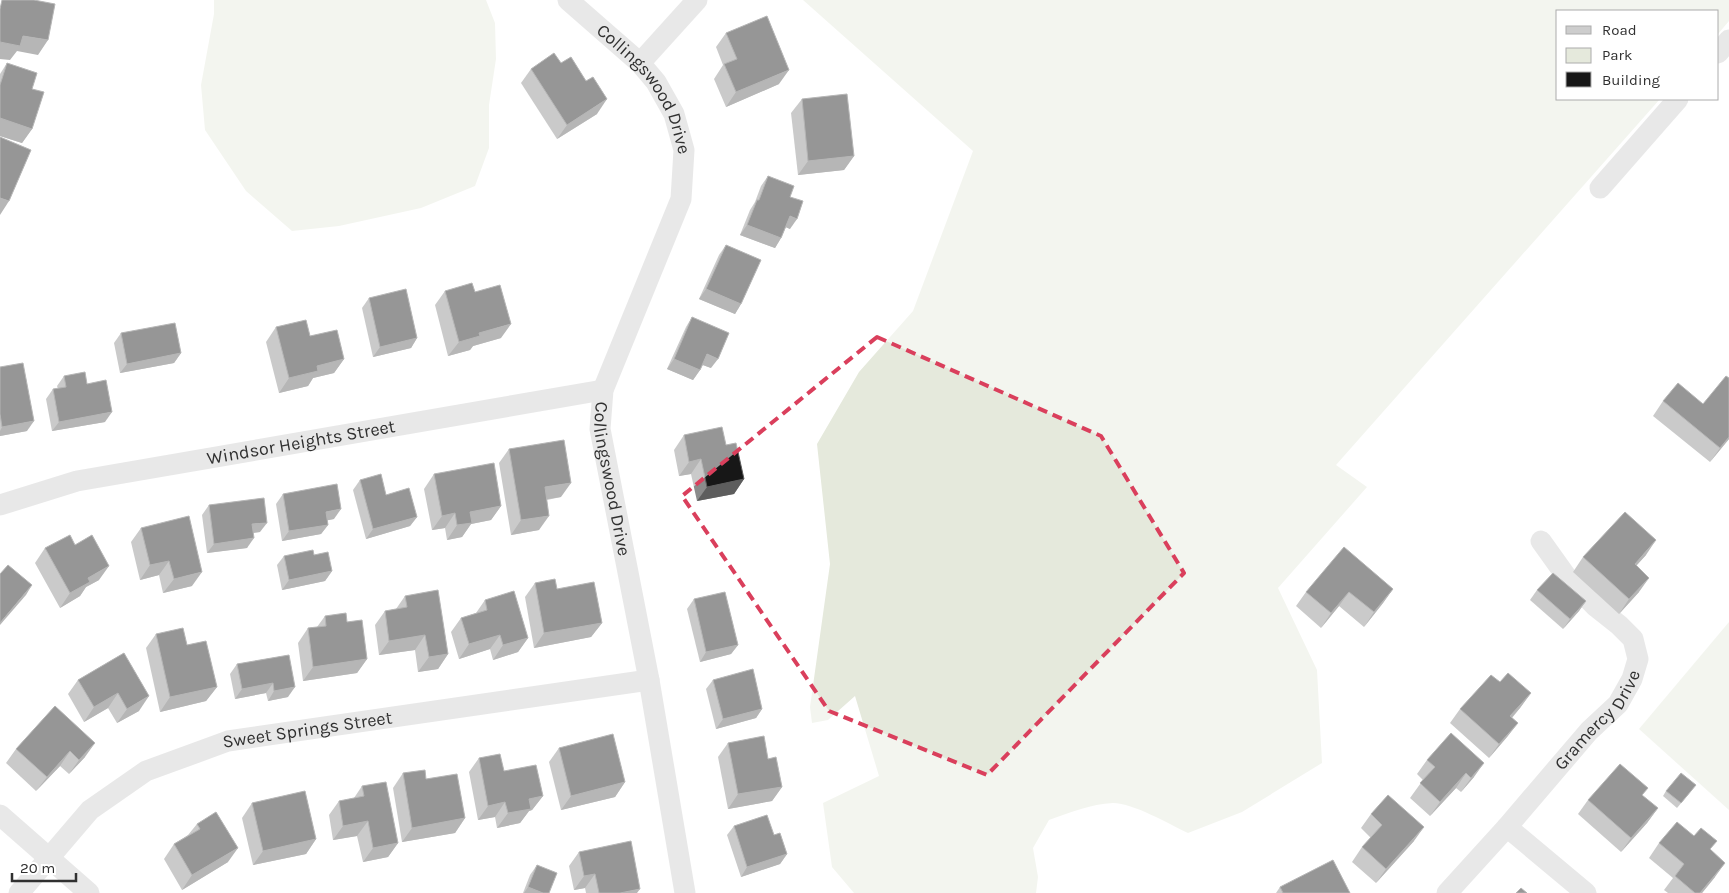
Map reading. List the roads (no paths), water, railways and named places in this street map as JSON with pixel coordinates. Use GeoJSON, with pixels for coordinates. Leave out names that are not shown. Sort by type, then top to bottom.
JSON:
{"type":"FeatureCollection","features":[{"type":"Feature","properties":{"kind":"street","name":"Collingswood Drive"},"geometry":{"type":"LineString","coordinates":[[568,0],[640,63],[656,82],[674,114],[684,150],[681,199],[603,390],[600,429],[649,680],[685,893]]}},
{"type":"Feature","properties":{"kind":"street"},"geometry":{"type":"LineString","coordinates":[[640,63],[697,0]]}},
{"type":"Feature","properties":{"kind":"street"},"geometry":{"type":"LineString","coordinates":[[1719,52],[1729,40]]}},
{"type":"Feature","properties":{"kind":"street"},"geometry":{"type":"LineString","coordinates":[[1600,188],[1677,100]]}},
{"type":"Feature","properties":{"kind":"street","name":"Windsor Heights Street"},"geometry":{"type":"LineString","coordinates":[[0,505],[77,481],[603,390]]}},
{"type":"Feature","properties":{"kind":"street","name":"Gramercy Drive"},"geometry":{"type":"LineString","coordinates":[[1447,893],[1507,827],[1589,731],[1618,704],[1632,679],[1638,659],[1633,639],[1595,606],[1566,576],[1541,540]]}},
{"type":"Feature","properties":{"kind":"street","name":"Sweet Springs Street"},"geometry":{"type":"LineString","coordinates":[[19,893],[90,810],[146,771],[228,742],[649,680]]}},
{"type":"Feature","properties":{"kind":"street"},"geometry":{"type":"LineString","coordinates":[[0,815],[89,893]]}},
{"type":"Feature","properties":{"kind":"street"},"geometry":{"type":"LineString","coordinates":[[1507,827],[1586,893]]}}]}
